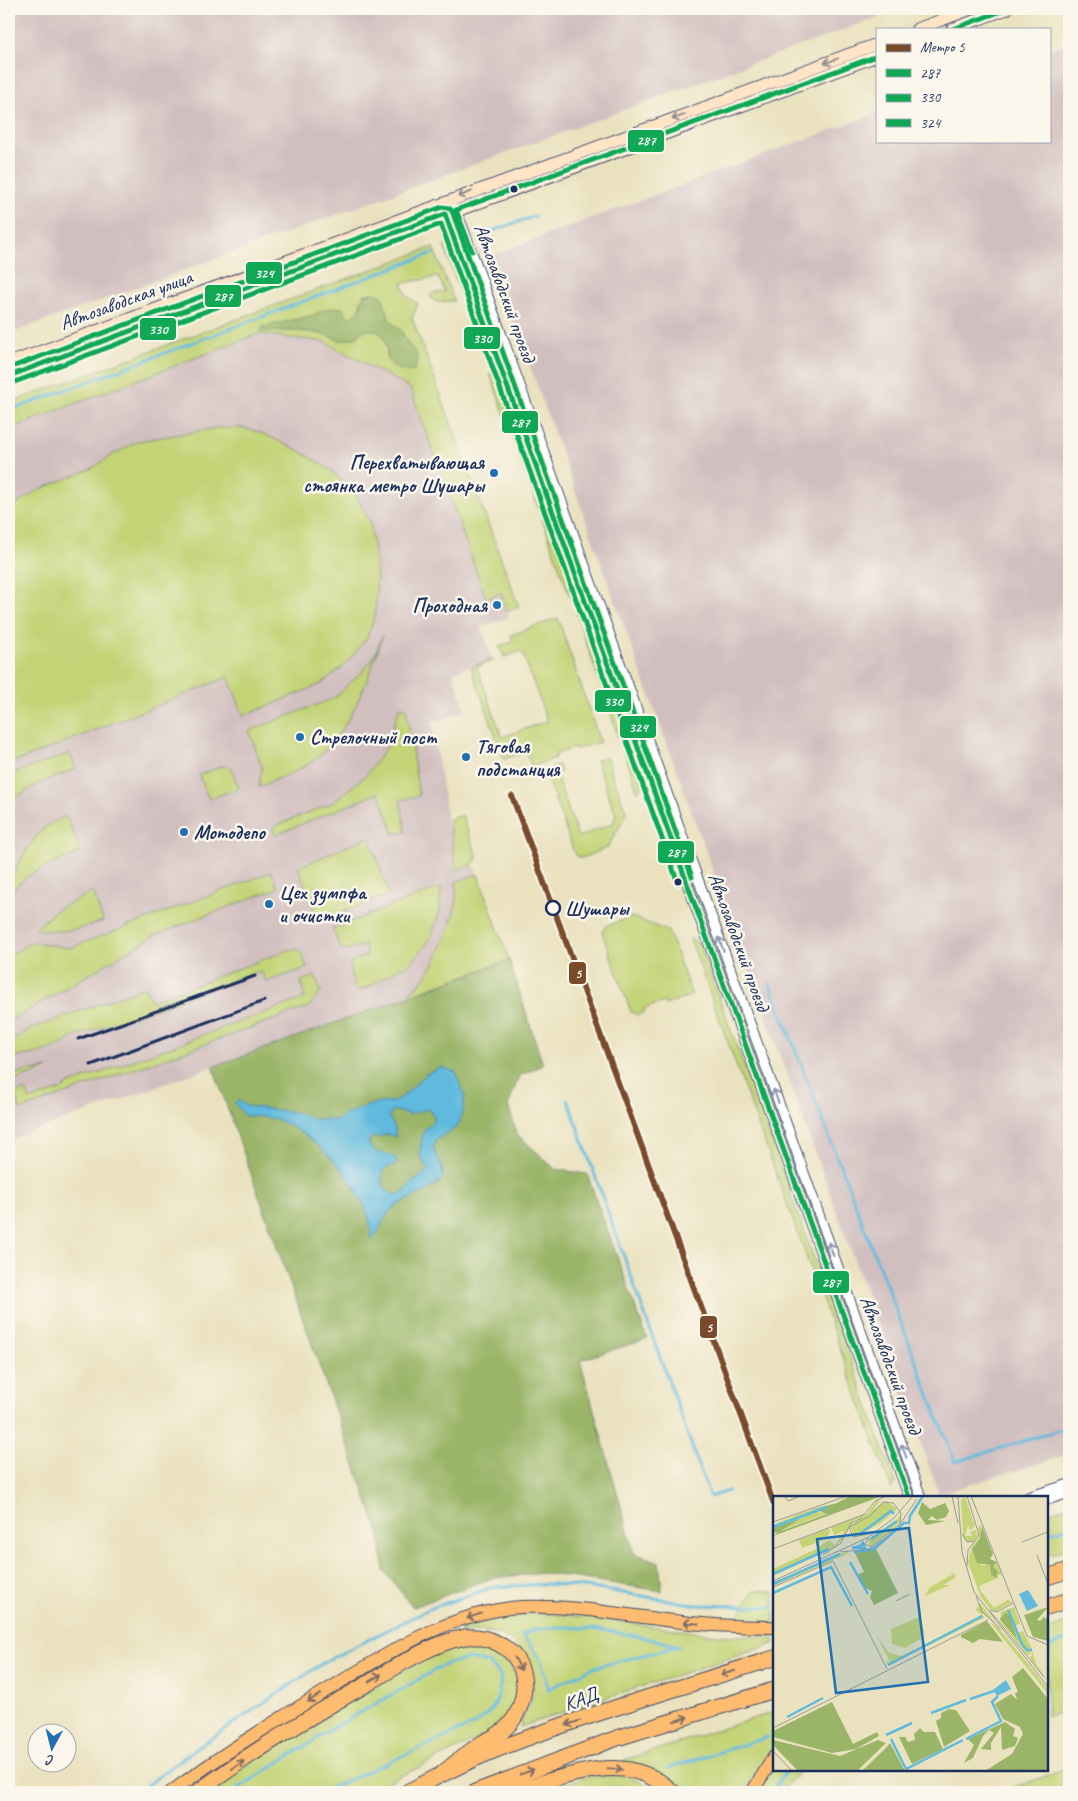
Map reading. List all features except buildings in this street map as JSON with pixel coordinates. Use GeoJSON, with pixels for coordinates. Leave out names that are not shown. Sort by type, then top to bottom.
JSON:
{"type":"FeatureCollection","features":[{"type":"Feature","properties":{"kind":"highway"},"geometry":{"type":"LineString","coordinates":[[1048,1577],[1069,1570]]}},
{"type":"Feature","properties":{"kind":"highway"},"geometry":{"type":"LineString","coordinates":[[1048,1607],[1069,1600]]}},
{"type":"Feature","properties":{"kind":"highway"},"geometry":{"type":"LineString","coordinates":[[198,1792],[301,1722],[413,1657],[466,1637],[481,1637],[497,1643],[511,1653],[520,1664],[524,1678],[523,1695],[519,1711],[498,1735],[484,1741],[442,1774]]}},
{"type":"Feature","properties":{"kind":"highway","name":"КАД"},"geometry":{"type":"LineString","coordinates":[[407,1792],[492,1751],[595,1715],[773,1658]]}},
{"type":"Feature","properties":{"kind":"highway"},"geometry":{"type":"LineString","coordinates":[[478,1791],[617,1738],[773,1690]]}},
{"type":"Feature","properties":{"kind":"highway"},"geometry":{"type":"LineString","coordinates":[[478,1791],[515,1791],[586,1770],[600,1768],[638,1772],[656,1779],[672,1792]]}},
{"type":"Feature","properties":{"kind":"main road"},"geometry":{"type":"LineString","coordinates":[[171,1792],[238,1745],[382,1657],[440,1628],[483,1613],[522,1607],[560,1608],[599,1610],[735,1628],[773,1627]]}},
{"type":"Feature","properties":{"kind":"main road"},"geometry":{"type":"LineString","coordinates":[[752,1792],[773,1759]]}},
{"type":"Feature","properties":{"kind":"street"},"geometry":{"type":"LineString","coordinates":[[920,28],[971,9]]}},
{"type":"Feature","properties":{"kind":"street"},"geometry":{"type":"LineString","coordinates":[[955,28],[1007,9]]}},
{"type":"Feature","properties":{"kind":"street","name":"Автозаводская улица"},"geometry":{"type":"LineString","coordinates":[[9,363],[876,44]]}},
{"type":"Feature","properties":{"kind":"street","name":"Автозаводская улица"},"geometry":{"type":"LineString","coordinates":[[9,376],[876,56]]}},
{"type":"Feature","properties":{"kind":"street","name":"Автозаводский проезд"},"geometry":{"type":"LineString","coordinates":[[446,202],[920,1496]]}},
{"type":"Feature","properties":{"kind":"street","name":"Автозаводский проезд"},"geometry":{"type":"LineString","coordinates":[[451,212],[909,1496]]}},
{"type":"Feature","properties":{"kind":"street"},"geometry":{"type":"LineString","coordinates":[[1031,1496],[1069,1484]]}},
{"type":"Feature","properties":{"kind":"street"},"geometry":{"type":"LineString","coordinates":[[1048,1500],[1069,1493]]}},
{"type":"Feature","properties":{"kind":"shaded area"},"geometry":{"type":"Polygon","coordinates":[[[9,9],[901,9],[9,334],[9,9]]]}},
{"type":"Feature","properties":{"kind":"shaded area"},"geometry":{"type":"Polygon","coordinates":[[[1069,43],[1069,1454],[939,1494],[490,256],[876,113],[876,142],[1050,142],[1050,50],[1069,43]]]}},
{"type":"Feature","properties":{"kind":"shaded area"},"geometry":{"type":"Polygon","coordinates":[[[258,334],[325,342],[410,388],[486,598],[501,593],[509,617],[481,627],[492,659],[453,672],[466,711],[432,722],[447,820],[456,817],[509,960],[9,1140],[9,429],[258,334]]]}},
{"type":"Feature","properties":{"kind":"green space"},"geometry":{"type":"Polygon","coordinates":[[[452,244],[468,291],[466,296],[462,297],[444,246],[452,244]]]}},
{"type":"Feature","properties":{"kind":"green space"},"geometry":{"type":"Polygon","coordinates":[[[433,247],[454,301],[437,302],[432,299],[430,295],[433,293],[445,292],[438,277],[402,283],[406,295],[418,304],[412,318],[519,607],[507,611],[501,593],[486,598],[410,388],[325,342],[258,334],[9,429],[9,403],[433,247]]]}},
{"type":"Feature","properties":{"kind":"green space"},"geometry":{"type":"Polygon","coordinates":[[[374,293],[382,296],[390,321],[401,330],[408,344],[416,353],[418,361],[414,371],[402,370],[392,365],[388,358],[384,338],[380,333],[373,330],[362,331],[358,337],[340,341],[311,332],[260,332],[263,327],[314,315],[331,308],[342,308],[349,317],[353,316],[360,310],[361,301],[365,294],[374,293]]]}},
{"type":"Feature","properties":{"kind":"green space"},"geometry":{"type":"Polygon","coordinates":[[[466,308],[474,309],[488,348],[481,350],[466,308]]]}},
{"type":"Feature","properties":{"kind":"green space"},"geometry":{"type":"Polygon","coordinates":[[[496,371],[575,590],[570,597],[490,374],[496,371]]]}},
{"type":"Feature","properties":{"kind":"green space"},"geometry":{"type":"Polygon","coordinates":[[[217,428],[243,428],[259,432],[298,450],[328,468],[354,492],[370,521],[377,576],[375,615],[367,638],[344,666],[321,684],[244,716],[228,677],[17,761],[9,760],[9,509],[38,490],[91,469],[138,441],[217,428]]]}},
{"type":"Feature","properties":{"kind":"green space"},"geometry":{"type":"Polygon","coordinates":[[[576,613],[584,615],[626,736],[620,741],[576,613]]]}},
{"type":"Feature","properties":{"kind":"green space"},"geometry":{"type":"Polygon","coordinates":[[[558,618],[600,742],[576,749],[575,747],[555,755],[555,758],[532,767],[526,752],[504,759],[471,667],[492,659],[493,661],[477,667],[502,737],[547,721],[522,651],[504,657],[499,646],[513,642],[511,635],[558,618]]]}},
{"type":"Feature","properties":{"kind":"green space"},"geometry":{"type":"Polygon","coordinates":[[[383,635],[356,705],[336,738],[324,752],[310,763],[259,787],[262,767],[249,731],[334,698],[373,659],[383,635]]]}},
{"type":"Feature","properties":{"kind":"green space"},"geometry":{"type":"Polygon","coordinates":[[[399,708],[406,708],[419,796],[400,800],[406,832],[394,834],[379,793],[275,835],[273,827],[332,803],[366,775],[388,745],[399,708]]]}},
{"type":"Feature","properties":{"kind":"green space"},"geometry":{"type":"Polygon","coordinates":[[[624,751],[631,752],[643,785],[638,792],[624,751]]]}},
{"type":"Feature","properties":{"kind":"green space"},"geometry":{"type":"Polygon","coordinates":[[[70,753],[76,769],[40,783],[9,802],[9,775],[70,753]]]}},
{"type":"Feature","properties":{"kind":"green space"},"geometry":{"type":"Polygon","coordinates":[[[606,757],[627,814],[607,848],[582,858],[575,855],[547,778],[550,768],[558,765],[561,772],[556,774],[578,837],[613,823],[616,815],[596,760],[606,757]]]}},
{"type":"Feature","properties":{"kind":"green space"},"geometry":{"type":"Polygon","coordinates":[[[222,766],[231,768],[239,788],[209,799],[199,775],[222,766]]]}},
{"type":"Feature","properties":{"kind":"green space"},"geometry":{"type":"Polygon","coordinates":[[[462,815],[477,856],[473,864],[456,869],[449,819],[462,815]]]}},
{"type":"Feature","properties":{"kind":"green space"},"geometry":{"type":"Polygon","coordinates":[[[66,816],[81,852],[52,864],[24,879],[9,893],[12,877],[31,843],[42,830],[66,816]]]}},
{"type":"Feature","properties":{"kind":"green space"},"geometry":{"type":"Polygon","coordinates":[[[369,837],[389,894],[319,922],[298,867],[369,837]]]}},
{"type":"Feature","properties":{"kind":"green space"},"geometry":{"type":"Polygon","coordinates":[[[271,872],[278,888],[155,935],[9,1022],[9,955],[32,942],[70,948],[271,872]]]}},
{"type":"Feature","properties":{"kind":"green space"},"geometry":{"type":"Polygon","coordinates":[[[478,874],[509,960],[410,995],[411,991],[422,982],[435,962],[450,926],[456,905],[456,882],[478,874]]]}},
{"type":"Feature","properties":{"kind":"green space"},"geometry":{"type":"Polygon","coordinates":[[[441,887],[440,912],[430,940],[410,964],[397,969],[369,987],[356,991],[350,972],[351,962],[367,955],[365,945],[342,951],[332,929],[441,887]]]}},
{"type":"Feature","properties":{"kind":"green space"},"geometry":{"type":"Polygon","coordinates":[[[93,892],[103,921],[70,930],[35,929],[56,910],[93,892]]]}},
{"type":"Feature","properties":{"kind":"green space"},"geometry":{"type":"Polygon","coordinates":[[[632,917],[668,931],[692,995],[665,1005],[664,1002],[644,1009],[645,1012],[638,1015],[631,1012],[602,932],[606,926],[632,917]]]}},
{"type":"Feature","properties":{"kind":"green space"},"geometry":{"type":"Polygon","coordinates":[[[690,939],[699,943],[896,1483],[891,1488],[690,939]]]}},
{"type":"Feature","properties":{"kind":"green space"},"geometry":{"type":"Polygon","coordinates":[[[297,949],[301,952],[307,968],[266,982],[261,971],[74,1037],[51,1049],[35,1054],[9,1058],[9,1042],[31,1029],[145,987],[152,1001],[288,950],[297,949]]]}},
{"type":"Feature","properties":{"kind":"green space"},"geometry":{"type":"Polygon","coordinates":[[[509,960],[543,1065],[519,1076],[508,1106],[517,1134],[555,1169],[587,1174],[647,1339],[580,1360],[634,1553],[659,1562],[662,1591],[544,1573],[492,1578],[413,1607],[384,1571],[379,1533],[213,1067],[509,960]]]}},
{"type":"Feature","properties":{"kind":"green space"},"geometry":{"type":"Polygon","coordinates":[[[315,976],[321,991],[309,1007],[20,1110],[15,1093],[26,1090],[30,1100],[305,998],[301,981],[315,976]]]}},
{"type":"Feature","properties":{"kind":"green space"},"geometry":{"type":"Polygon","coordinates":[[[48,1068],[9,1083],[9,1075],[48,1068]]]}},
{"type":"Feature","properties":{"kind":"green space"},"geometry":{"type":"Polygon","coordinates":[[[1069,1506],[1069,1549],[1048,1555],[1048,1513],[1069,1506]]]}},
{"type":"Feature","properties":{"kind":"green space"},"geometry":{"type":"Polygon","coordinates":[[[754,1590],[773,1591],[773,1623],[734,1622],[754,1590]]]}},
{"type":"Feature","properties":{"kind":"green space"},"geometry":{"type":"Polygon","coordinates":[[[550,1614],[717,1635],[773,1637],[773,1644],[520,1727],[531,1703],[533,1691],[530,1674],[523,1657],[513,1643],[502,1635],[485,1631],[461,1633],[460,1630],[493,1619],[550,1614]]]}},
{"type":"Feature","properties":{"kind":"green space"},"geometry":{"type":"Polygon","coordinates":[[[1069,1622],[1069,1719],[1066,1711],[1048,1716],[1048,1630],[1069,1622]]]}},
{"type":"Feature","properties":{"kind":"green space"},"geometry":{"type":"Polygon","coordinates":[[[479,1644],[491,1648],[502,1656],[511,1666],[518,1683],[515,1704],[508,1717],[485,1736],[367,1792],[209,1792],[258,1757],[314,1721],[423,1660],[454,1647],[479,1644]]]}},
{"type":"Feature","properties":{"kind":"green space"},"geometry":{"type":"Polygon","coordinates":[[[773,1712],[773,1748],[756,1769],[744,1792],[683,1792],[658,1772],[639,1765],[625,1763],[624,1760],[773,1712]]]}},
{"type":"Feature","properties":{"kind":"green space"},"geometry":{"type":"Polygon","coordinates":[[[1069,1768],[1069,1792],[1001,1792],[1003,1791],[1069,1768]]]}},
{"type":"Feature","properties":{"kind":"green space"},"geometry":{"type":"Polygon","coordinates":[[[773,1770],[799,1771],[781,1792],[758,1792],[773,1770]]]}},
{"type":"Feature","properties":{"kind":"green space"},"geometry":{"type":"Polygon","coordinates":[[[588,1776],[628,1776],[661,1792],[543,1792],[588,1776]]]}},
{"type":"Feature","properties":{"kind":"water"},"geometry":{"type":"Polygon","coordinates":[[[441,1067],[456,1072],[465,1094],[458,1126],[436,1140],[433,1148],[442,1168],[442,1179],[430,1189],[393,1208],[372,1240],[370,1223],[364,1205],[354,1187],[327,1154],[295,1129],[279,1121],[263,1117],[245,1116],[235,1103],[238,1100],[246,1106],[295,1112],[312,1119],[338,1120],[344,1115],[375,1103],[393,1102],[407,1093],[426,1074],[441,1067]],[[393,1110],[389,1117],[395,1128],[395,1137],[387,1134],[380,1137],[372,1137],[369,1140],[369,1144],[374,1151],[391,1155],[397,1160],[397,1164],[389,1166],[382,1171],[382,1183],[386,1190],[397,1195],[405,1192],[428,1169],[421,1158],[420,1148],[423,1132],[432,1123],[434,1116],[429,1110],[405,1114],[393,1110]]]}},
{"type":"Feature","properties":{"kind":"waterway"},"geometry":{"type":"LineString","coordinates":[[487,233],[535,216]]}},
{"type":"Feature","properties":{"kind":"waterway"},"geometry":{"type":"LineString","coordinates":[[9,411],[433,253]]}},
{"type":"Feature","properties":{"kind":"waterway"},"geometry":{"type":"LineString","coordinates":[[770,984],[955,1462],[1069,1427]]}},
{"type":"Feature","properties":{"kind":"waterway"},"geometry":{"type":"LineString","coordinates":[[568,1100],[710,1497],[728,1491]]}},
{"type":"Feature","properties":{"kind":"waterway"},"geometry":{"type":"LineString","coordinates":[[1048,1534],[1069,1527]]}},
{"type":"Feature","properties":{"kind":"waterway"},"geometry":{"type":"LineString","coordinates":[[138,1792],[194,1750],[326,1661],[429,1609],[493,1587],[550,1584],[585,1587],[699,1605],[773,1607]]}},
{"type":"Feature","properties":{"kind":"waterway"},"geometry":{"type":"LineString","coordinates":[[558,1627],[619,1633],[679,1646],[592,1668],[548,1689],[540,1659],[522,1635],[534,1630],[558,1627]]}},
{"type":"Feature","properties":{"kind":"waterway"},"geometry":{"type":"LineString","coordinates":[[1048,1647],[1069,1640]]}},
{"type":"Feature","properties":{"kind":"waterway"},"geometry":{"type":"LineString","coordinates":[[232,1792],[335,1727],[446,1664],[469,1659],[489,1663],[501,1677],[495,1704],[475,1724],[321,1792]]}},
{"type":"Feature","properties":{"kind":"waterway"},"geometry":{"type":"LineString","coordinates":[[668,1768],[768,1737]]}},
{"type":"Feature","properties":{"kind":"waterway"},"geometry":{"type":"LineString","coordinates":[[771,1792],[786,1771]]}},
{"type":"Feature","properties":{"kind":"waterway"},"geometry":{"type":"LineString","coordinates":[[597,1792],[614,1787],[635,1792]]}},
{"type":"Feature","properties":{"kind":"railway"},"geometry":{"type":"LineString","coordinates":[[78,1039],[255,976]]}},
{"type":"Feature","properties":{"kind":"railway"},"geometry":{"type":"LineString","coordinates":[[91,1065],[264,1001]]}},
{"type":"Feature","properties":{"kind":"metro line","name":"5"},"geometry":{"type":"LineString","coordinates":[[512,796],[773,1501]]}},
{"type":"Feature","properties":{"kind":"transit line","name":"287"},"geometry":{"type":"LineString","coordinates":[[956,28],[1007,9]]}},
{"type":"Feature","properties":{"kind":"transit line","name":"287"},"geometry":{"type":"LineString","coordinates":[[472,251],[456,210],[876,56]]}},
{"type":"Feature","properties":{"kind":"transit line","name":"324"},"geometry":{"type":"LineString","coordinates":[[9,368],[442,207],[449,208],[452,211],[692,877]]}},
{"type":"Feature","properties":{"kind":"transit line","name":"287"},"geometry":{"type":"LineString","coordinates":[[9,376],[445,214],[909,1496]]}},
{"type":"Feature","properties":{"kind":"transit line","name":"330"},"geometry":{"type":"LineString","coordinates":[[12,383],[441,224],[678,883]]}},
{"type":"Feature","properties":{"kind":"place","name":"Перехватывающая стоянка метро Шушары"},"geometry":{"type":"Point","coordinates":[494,473]}},
{"type":"Feature","properties":{"kind":"place","name":"Проходная"},"geometry":{"type":"Point","coordinates":[497,605]}},
{"type":"Feature","properties":{"kind":"place","name":"Стрелочный пост"},"geometry":{"type":"Point","coordinates":[300,737]}},
{"type":"Feature","properties":{"kind":"place","name":"Тяговая подстанция"},"geometry":{"type":"Point","coordinates":[466,757]}},
{"type":"Feature","properties":{"kind":"place","name":"Мотодепо"},"geometry":{"type":"Point","coordinates":[184,832]}},
{"type":"Feature","properties":{"kind":"place","name":"Цех зумпфа и очистки"},"geometry":{"type":"Point","coordinates":[269,904]}},
{"type":"Feature","properties":{"kind":"place","name":"Шушары"},"geometry":{"type":"Point","coordinates":[553,908]}}]}
